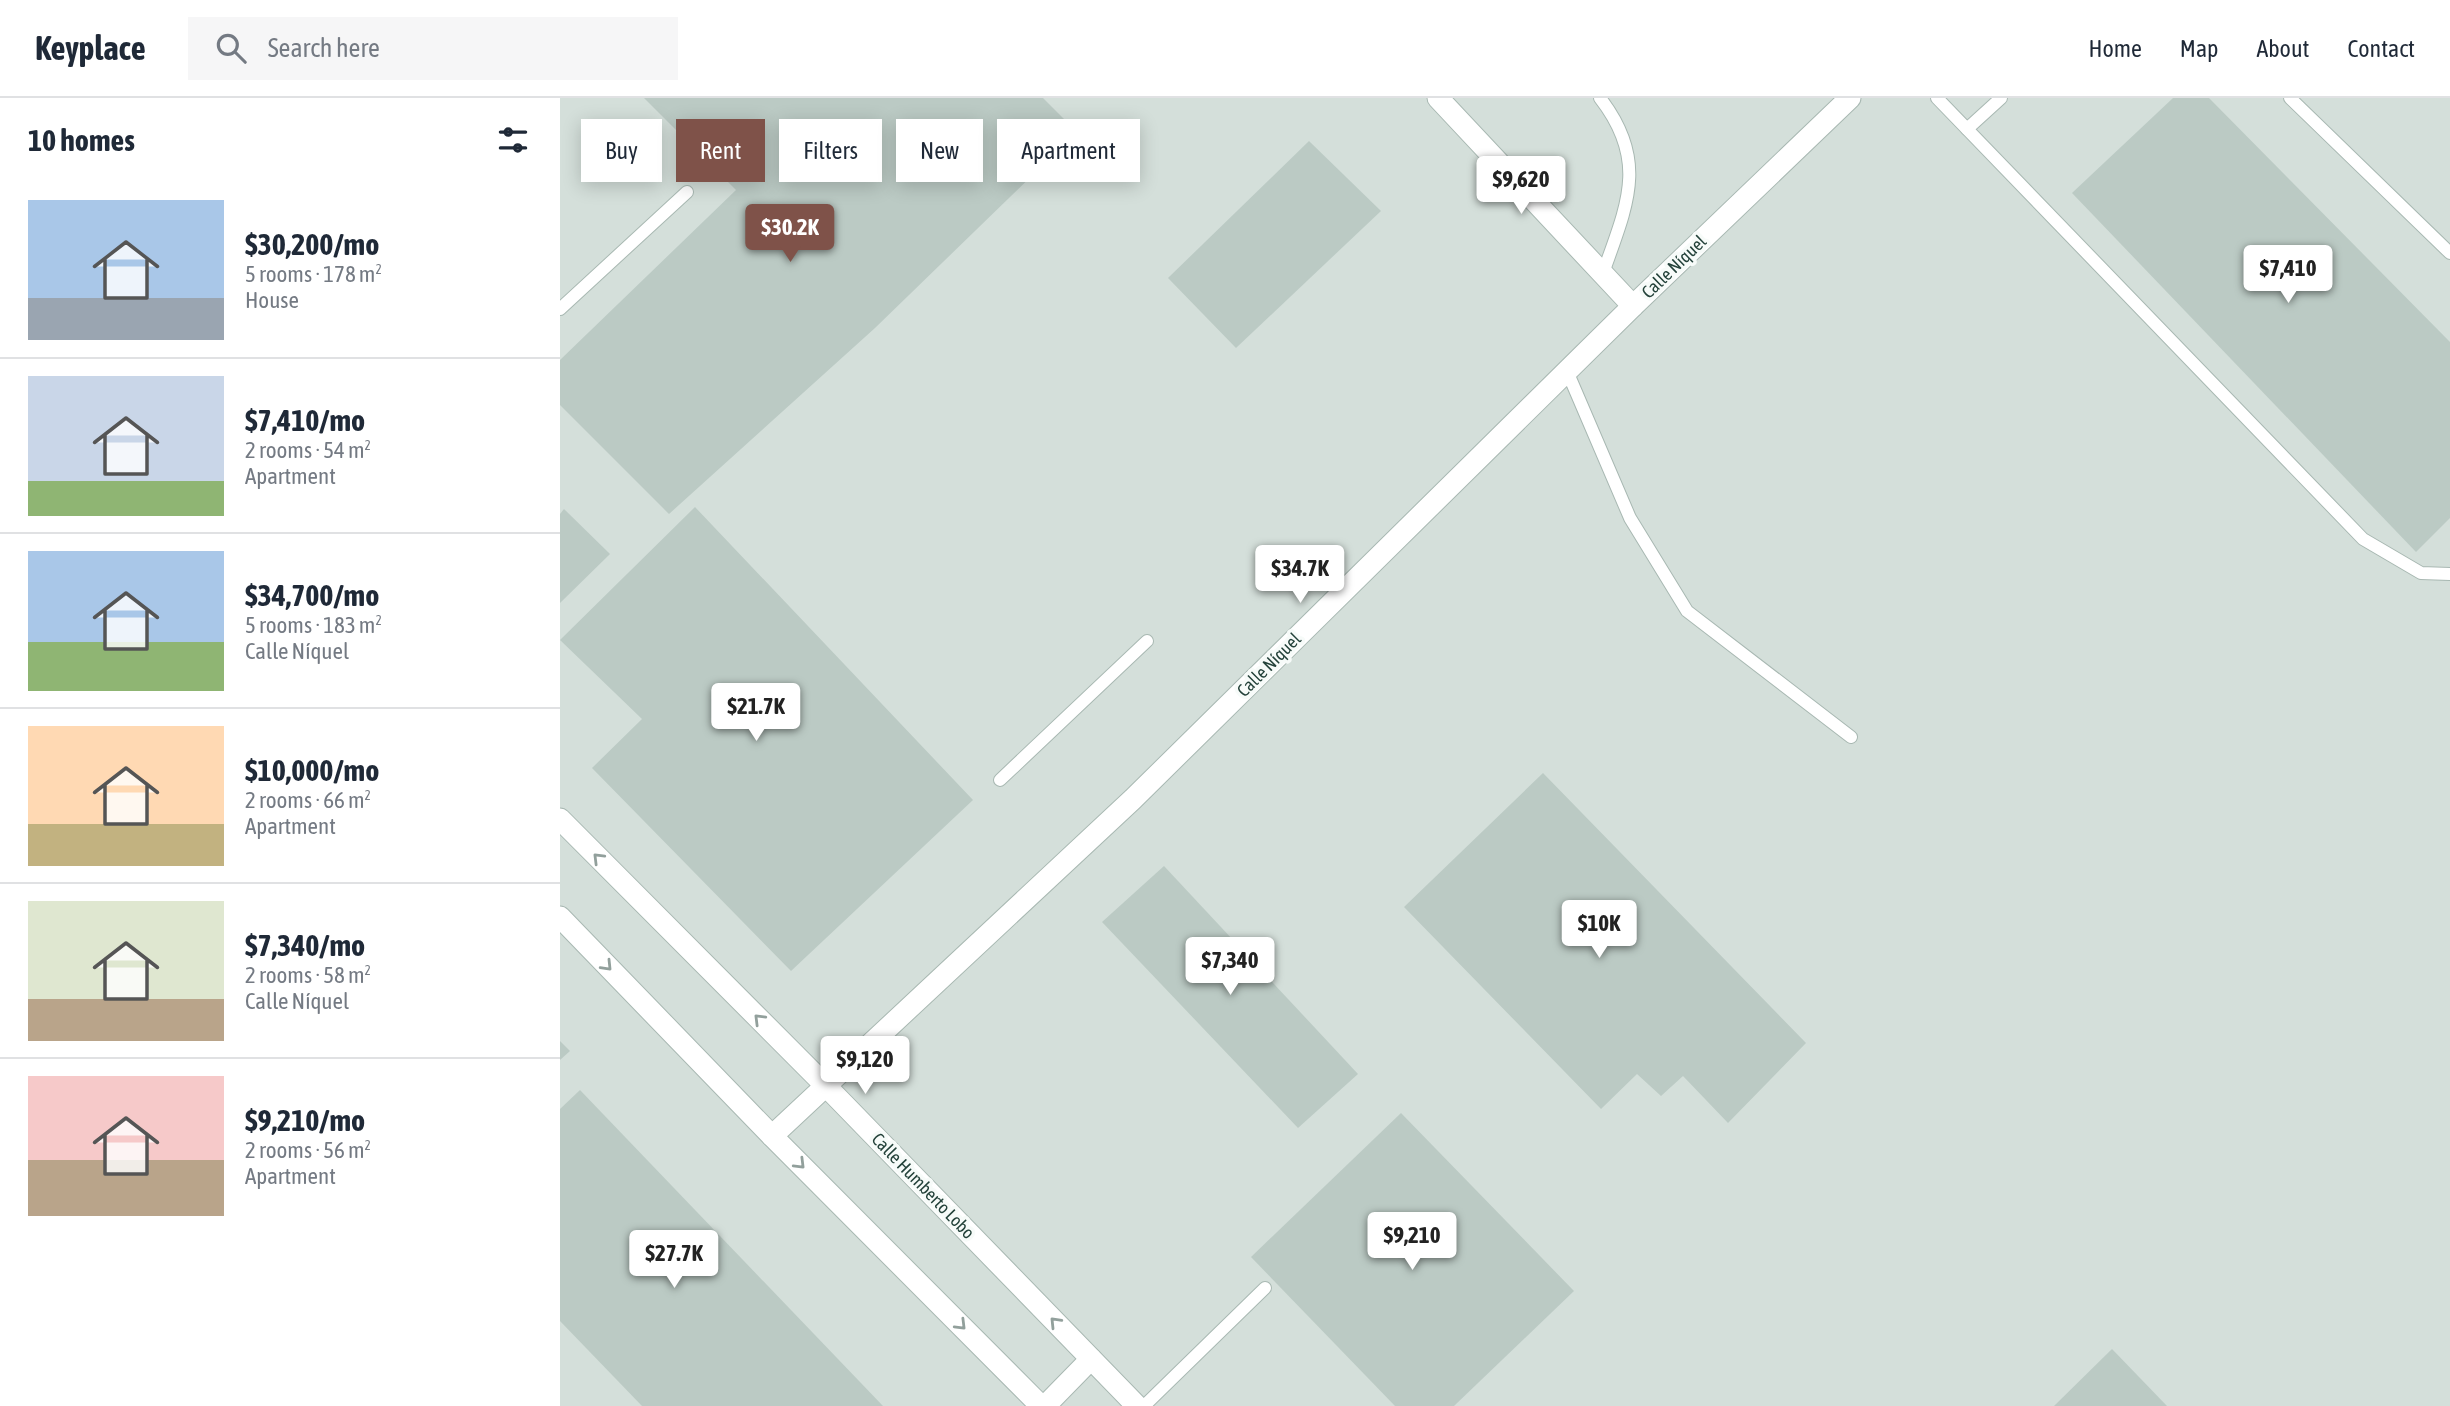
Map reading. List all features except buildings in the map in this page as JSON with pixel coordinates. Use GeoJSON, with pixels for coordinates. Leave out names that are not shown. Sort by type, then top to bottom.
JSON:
{"type":"FeatureCollection","features":[{"type":"Feature","properties":{"kind":"street"},"geometry":{"type":"LineString","coordinates":[[1438,98],[1633,306]]}},
{"type":"Feature","properties":{"kind":"street","name":"Calle Níquel"},"geometry":{"type":"LineString","coordinates":[[772,1136],[1133,799],[1633,306],[1850,98]]}},
{"type":"Feature","properties":{"kind":"street","name":"Calle Humberto Lobo"},"geometry":{"type":"LineString","coordinates":[[560,819],[826,1086],[1137,1406]]}},
{"type":"Feature","properties":{"kind":"street"},"geometry":{"type":"LineString","coordinates":[[560,917],[772,1136],[1043,1406],[1091,1359]]}},
{"type":"Feature","properties":{"kind":"lane"},"geometry":{"type":"LineString","coordinates":[[1600,98],[1618,122],[1631,164],[1629,201],[1603,273]]}},
{"type":"Feature","properties":{"kind":"lane"},"geometry":{"type":"LineString","coordinates":[[1937,98],[2363,539],[2421,573],[2450,574]]}},
{"type":"Feature","properties":{"kind":"lane"},"geometry":{"type":"LineString","coordinates":[[1967,128],[2001,98]]}},
{"type":"Feature","properties":{"kind":"lane"},"geometry":{"type":"LineString","coordinates":[[2290,98],[2450,253]]}},
{"type":"Feature","properties":{"kind":"lane"},"geometry":{"type":"LineString","coordinates":[[560,309],[687,192]]}},
{"type":"Feature","properties":{"kind":"lane"},"geometry":{"type":"LineString","coordinates":[[1567,371],[1630,518],[1687,611],[1851,737]]}},
{"type":"Feature","properties":{"kind":"lane"},"geometry":{"type":"LineString","coordinates":[[1000,780],[1147,641]]}},
{"type":"Feature","properties":{"kind":"lane"},"geometry":{"type":"LineString","coordinates":[[1143,1406],[1265,1288]]}},
{"type":"Feature","properties":{"kind":"shaded area"},"geometry":{"type":"Polygon","coordinates":[[[560,98],[2450,98],[2450,1406],[560,1406],[560,98]]]}}]}
